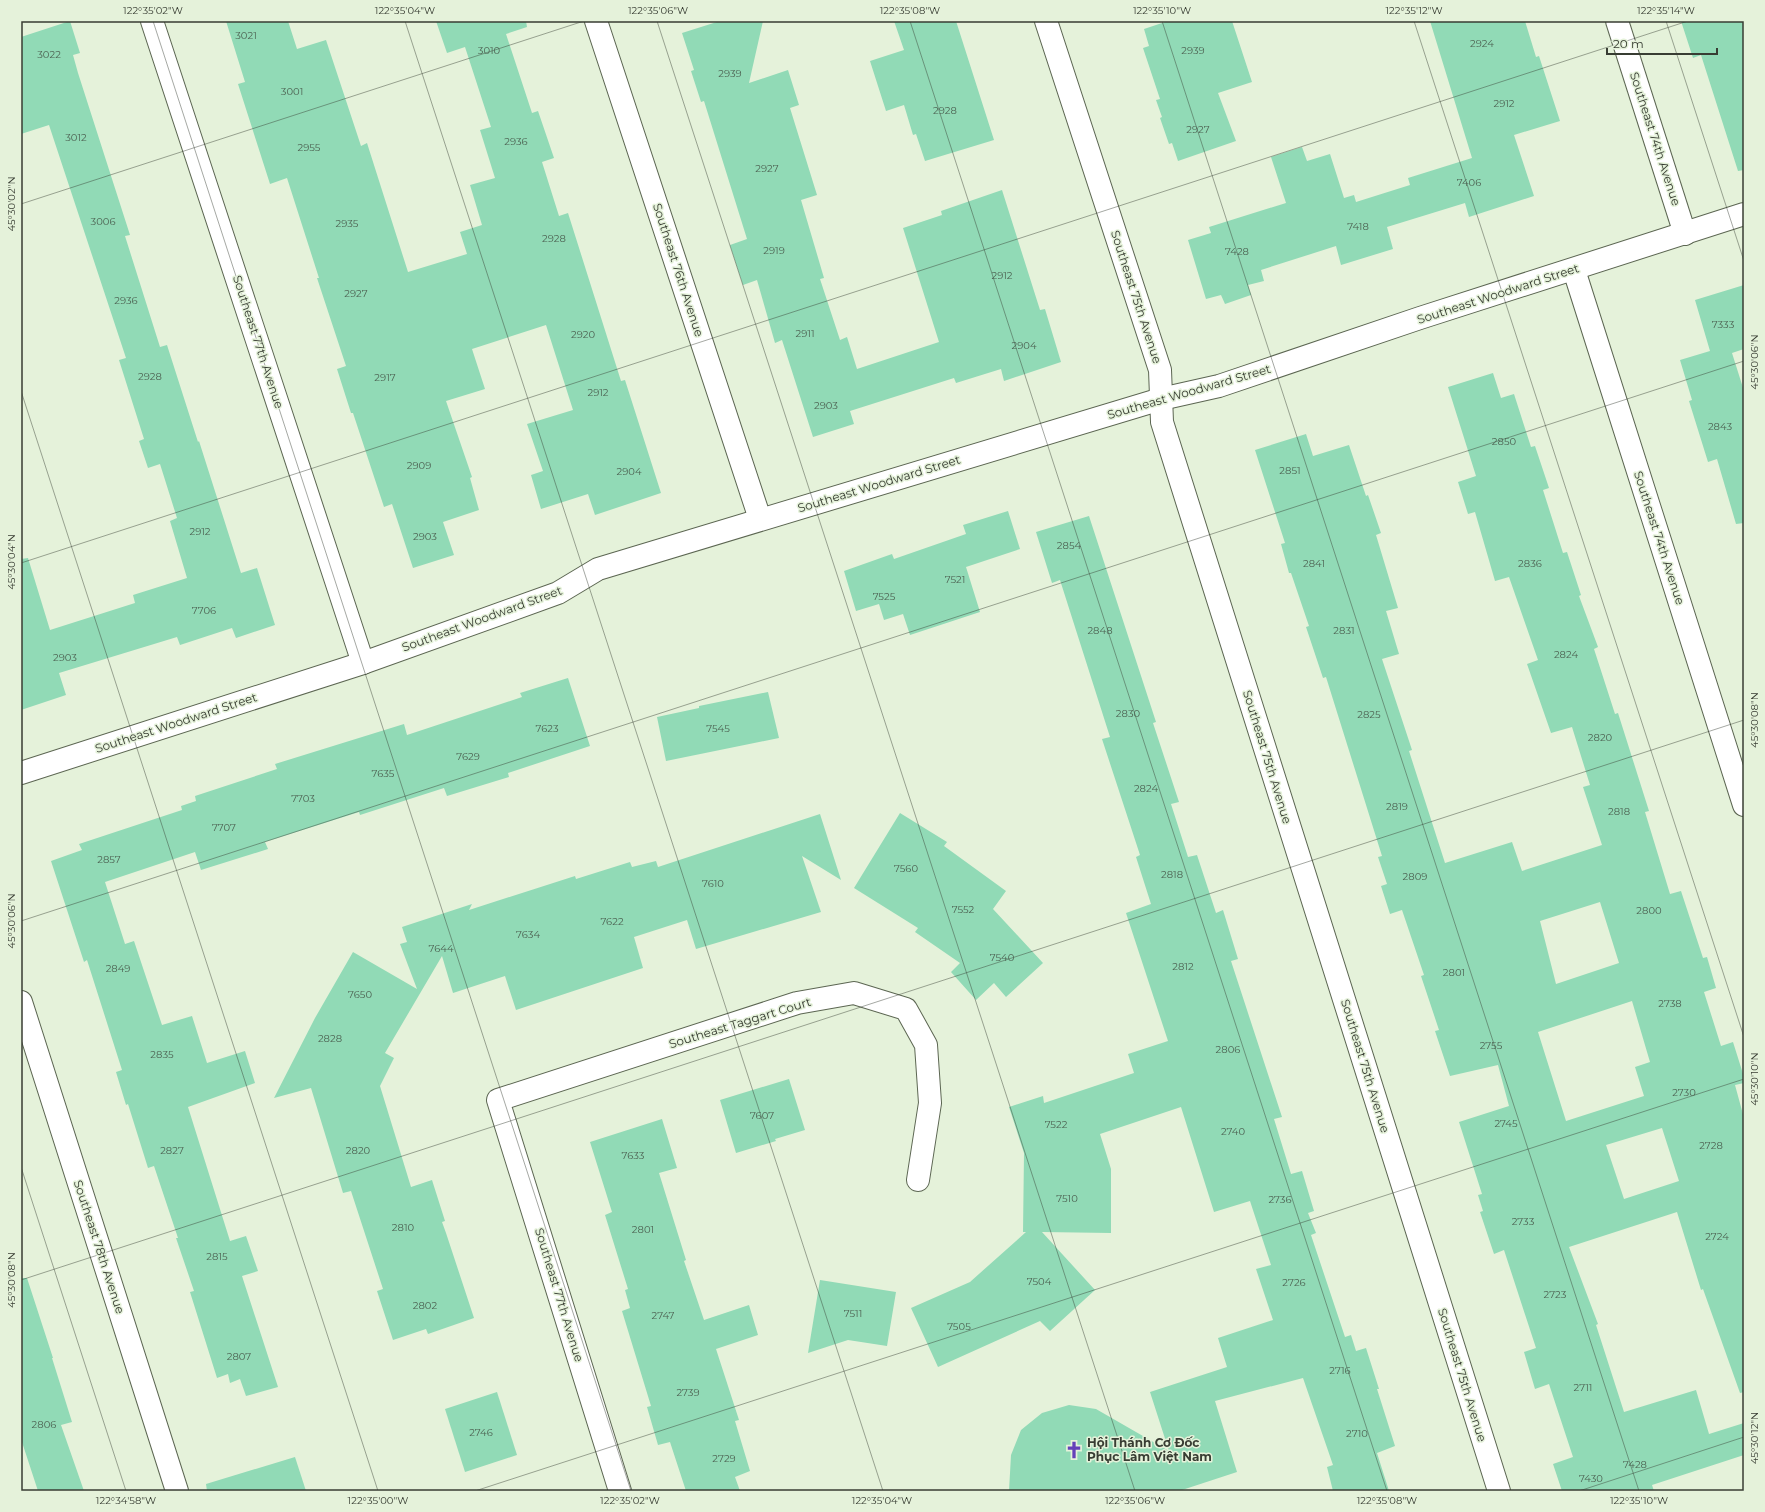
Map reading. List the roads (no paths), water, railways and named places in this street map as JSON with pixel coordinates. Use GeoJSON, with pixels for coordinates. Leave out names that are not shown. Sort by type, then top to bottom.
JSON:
{"type":"FeatureCollection","features":[{"type":"Feature","properties":{"kind":"street","name":"Southeast 77th Avenue"},"geometry":{"type":"LineString","coordinates":[[152,21],[363,663]]}},
{"type":"Feature","properties":{"kind":"street","name":"Southeast 76th Avenue"},"geometry":{"type":"LineString","coordinates":[[596,21],[760,519]]}},
{"type":"Feature","properties":{"kind":"street","name":"Southeast 75th Avenue"},"geometry":{"type":"LineString","coordinates":[[1046,21],[1160,370],[1162,422],[1499,1491]]}},
{"type":"Feature","properties":{"kind":"street","name":"Southeast 74th Avenue"},"geometry":{"type":"LineString","coordinates":[[1617,21],[1685,234]]}},
{"type":"Feature","properties":{"kind":"street","name":"Southeast Woodward Street"},"geometry":{"type":"LineString","coordinates":[[21,773],[363,663],[558,592],[598,569],[1161,399],[1219,386],[1420,318],[1574,270],[1744,214]]}},
{"type":"Feature","properties":{"kind":"street","name":"Southeast 74th Avenue"},"geometry":{"type":"LineString","coordinates":[[1574,270],[1744,806]]}},
{"type":"Feature","properties":{"kind":"street","name":"Southeast Taggart Court"},"geometry":{"type":"LineString","coordinates":[[498,1100],[796,1002],[854,993],[906,1010],[926,1045],[930,1103],[918,1180]]}},
{"type":"Feature","properties":{"kind":"street","name":"Southeast 78th Avenue"},"geometry":{"type":"LineString","coordinates":[[21,1002],[177,1491]]}},
{"type":"Feature","properties":{"kind":"street","name":"Southeast 77th Avenue"},"geometry":{"type":"LineString","coordinates":[[498,1100],[620,1491]]}},
{"type":"Feature","properties":{"kind":"place","name":"Hội Thánh Cơ Đốc Phục Lâm Việt Nam"},"geometry":{"type":"Point","coordinates":[1074,1450]}}]}
